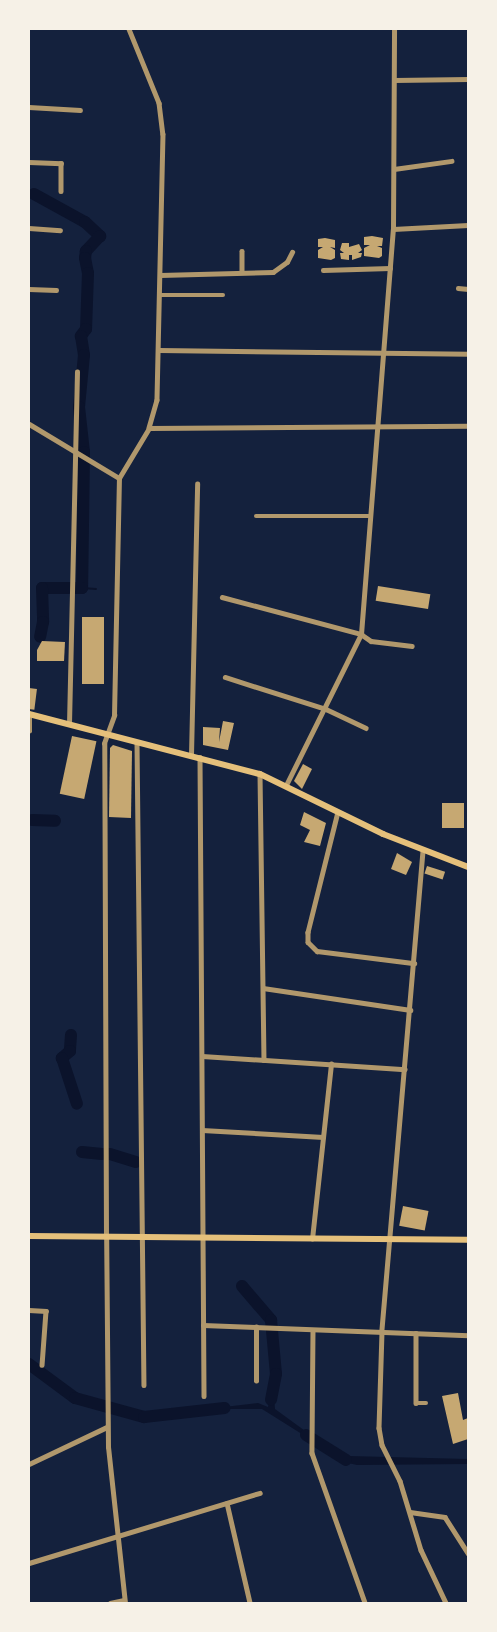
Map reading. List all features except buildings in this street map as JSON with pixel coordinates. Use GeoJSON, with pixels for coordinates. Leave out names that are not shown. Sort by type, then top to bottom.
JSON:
{"type":"FeatureCollection","features":[{"type":"Feature","properties":{"kind":"main road"},"geometry":{"type":"LineString","coordinates":[[29,714],[260,774],[423,851],[468,867]]}},
{"type":"Feature","properties":{"kind":"main road"},"geometry":{"type":"LineString","coordinates":[[29,1236],[468,1240]]}},
{"type":"Feature","properties":{"kind":"street"},"geometry":{"type":"LineString","coordinates":[[110,1603],[124,1601],[107,1417],[104,743],[114,715],[119,478],[149,428],[157,400],[162,118],[129,29]]}},
{"type":"Feature","properties":{"kind":"street"},"geometry":{"type":"LineString","coordinates":[[286,785],[326,709],[361,634],[393,229],[394,29]]}},
{"type":"Feature","properties":{"kind":"street"},"geometry":{"type":"LineString","coordinates":[[394,80],[468,79]]}},
{"type":"Feature","properties":{"kind":"street"},"geometry":{"type":"LineString","coordinates":[[29,107],[80,110]]}},
{"type":"Feature","properties":{"kind":"street"},"geometry":{"type":"LineString","coordinates":[[394,169],[452,161]]}},
{"type":"Feature","properties":{"kind":"street"},"geometry":{"type":"LineString","coordinates":[[29,162],[61,163],[61,191]]}},
{"type":"Feature","properties":{"kind":"street"},"geometry":{"type":"LineString","coordinates":[[393,229],[468,225]]}},
{"type":"Feature","properties":{"kind":"street"},"geometry":{"type":"LineString","coordinates":[[29,228],[60,230]]}},
{"type":"Feature","properties":{"kind":"street"},"geometry":{"type":"LineString","coordinates":[[242,251],[242,272]]}},
{"type":"Feature","properties":{"kind":"street"},"geometry":{"type":"LineString","coordinates":[[160,275],[273,272],[287,262],[292,252]]}},
{"type":"Feature","properties":{"kind":"street"},"geometry":{"type":"LineString","coordinates":[[323,270],[390,268]]}},
{"type":"Feature","properties":{"kind":"street"},"geometry":{"type":"LineString","coordinates":[[458,288],[468,289]]}},
{"type":"Feature","properties":{"kind":"street"},"geometry":{"type":"LineString","coordinates":[[29,289],[56,290]]}},
{"type":"Feature","properties":{"kind":"street"},"geometry":{"type":"LineString","coordinates":[[159,295],[223,295]]}},
{"type":"Feature","properties":{"kind":"street"},"geometry":{"type":"LineString","coordinates":[[158,350],[468,354]]}},
{"type":"Feature","properties":{"kind":"street"},"geometry":{"type":"LineString","coordinates":[[69,724],[77,372]]}},
{"type":"Feature","properties":{"kind":"street"},"geometry":{"type":"LineString","coordinates":[[29,424],[119,478]]}},
{"type":"Feature","properties":{"kind":"street"},"geometry":{"type":"LineString","coordinates":[[149,428],[468,426]]}},
{"type":"Feature","properties":{"kind":"street"},"geometry":{"type":"LineString","coordinates":[[191,755],[197,484]]}},
{"type":"Feature","properties":{"kind":"street"},"geometry":{"type":"LineString","coordinates":[[256,516],[371,516]]}},
{"type":"Feature","properties":{"kind":"street"},"geometry":{"type":"LineString","coordinates":[[222,597],[361,634],[370,641],[412,646]]}},
{"type":"Feature","properties":{"kind":"street"},"geometry":{"type":"LineString","coordinates":[[225,677],[326,709],[366,728]]}},
{"type":"Feature","properties":{"kind":"street"},"geometry":{"type":"LineString","coordinates":[[29,714],[29,730]]}},
{"type":"Feature","properties":{"kind":"street"},"geometry":{"type":"LineString","coordinates":[[137,741],[144,1385]]}},
{"type":"Feature","properties":{"kind":"street"},"geometry":{"type":"LineString","coordinates":[[200,757],[204,1396]]}},
{"type":"Feature","properties":{"kind":"street"},"geometry":{"type":"LineString","coordinates":[[260,774],[264,1060]]}},
{"type":"Feature","properties":{"kind":"street"},"geometry":{"type":"LineString","coordinates":[[338,812],[308,932],[310,946],[317,951],[414,963]]}},
{"type":"Feature","properties":{"kind":"street"},"geometry":{"type":"LineString","coordinates":[[423,851],[382,1332],[379,1428],[410,1512],[421,1550],[446,1603]]}},
{"type":"Feature","properties":{"kind":"street"},"geometry":{"type":"LineString","coordinates":[[263,988],[410,1010]]}},
{"type":"Feature","properties":{"kind":"street"},"geometry":{"type":"LineString","coordinates":[[202,1056],[405,1069]]}},
{"type":"Feature","properties":{"kind":"street"},"geometry":{"type":"LineString","coordinates":[[312,1238],[331,1064]]}},
{"type":"Feature","properties":{"kind":"street"},"geometry":{"type":"LineString","coordinates":[[202,1130],[323,1137]]}},
{"type":"Feature","properties":{"kind":"street"},"geometry":{"type":"LineString","coordinates":[[29,1310],[46,1311],[42,1365]]}},
{"type":"Feature","properties":{"kind":"street"},"geometry":{"type":"LineString","coordinates":[[203,1326],[468,1335]]}},
{"type":"Feature","properties":{"kind":"street"},"geometry":{"type":"LineString","coordinates":[[256,1328],[256,1381]]}},
{"type":"Feature","properties":{"kind":"street"},"geometry":{"type":"LineString","coordinates":[[313,1330],[311,1446],[365,1603]]}},
{"type":"Feature","properties":{"kind":"street"},"geometry":{"type":"LineString","coordinates":[[416,1333],[416,1403],[426,1404]]}},
{"type":"Feature","properties":{"kind":"street"},"geometry":{"type":"LineString","coordinates":[[29,1464],[108,1427]]}},
{"type":"Feature","properties":{"kind":"street"},"geometry":{"type":"LineString","coordinates":[[29,1562],[260,1493]]}},
{"type":"Feature","properties":{"kind":"street"},"geometry":{"type":"LineString","coordinates":[[227,1503],[250,1603]]}},
{"type":"Feature","properties":{"kind":"street"},"geometry":{"type":"LineString","coordinates":[[410,1512],[445,1518],[468,1553]]}},
{"type":"Feature","properties":{"kind":"water"},"geometry":{"type":"Polygon","coordinates":[[[273,1384],[275,1409],[323,1444],[348,1456],[468,1459],[468,1464],[357,1465],[348,1463],[262,1409],[207,1409],[258,1403],[268,1407],[273,1384]]]}},
{"type":"Feature","properties":{"kind":"waterway"},"geometry":{"type":"LineString","coordinates":[[34,194],[85,222],[100,236],[86,251],[85,258],[88,273],[86,329],[81,336],[84,355],[79,407],[84,452],[82,588],[42,588],[43,622],[40,637]]}},
{"type":"Feature","properties":{"kind":"waterway"},"geometry":{"type":"LineString","coordinates":[[82,588],[96,589]]}},
{"type":"Feature","properties":{"kind":"waterway"},"geometry":{"type":"LineString","coordinates":[[32,820],[55,821]]}},
{"type":"Feature","properties":{"kind":"waterway"},"geometry":{"type":"LineString","coordinates":[[71,1035],[70,1051],[62,1058],[77,1104]]}},
{"type":"Feature","properties":{"kind":"waterway"},"geometry":{"type":"LineString","coordinates":[[82,1152],[102,1154]]}},
{"type":"Feature","properties":{"kind":"waterway"},"geometry":{"type":"LineString","coordinates":[[110,1154],[136,1162]]}},
{"type":"Feature","properties":{"kind":"waterway"},"geometry":{"type":"LineString","coordinates":[[242,1286],[271,1320],[276,1374],[271,1400]]}},
{"type":"Feature","properties":{"kind":"waterway"},"geometry":{"type":"LineString","coordinates":[[29,1364],[75,1398],[144,1417],[224,1408]]}},
{"type":"Feature","properties":{"kind":"waterway"},"geometry":{"type":"LineString","coordinates":[[306,1435],[346,1460]]}}]}
